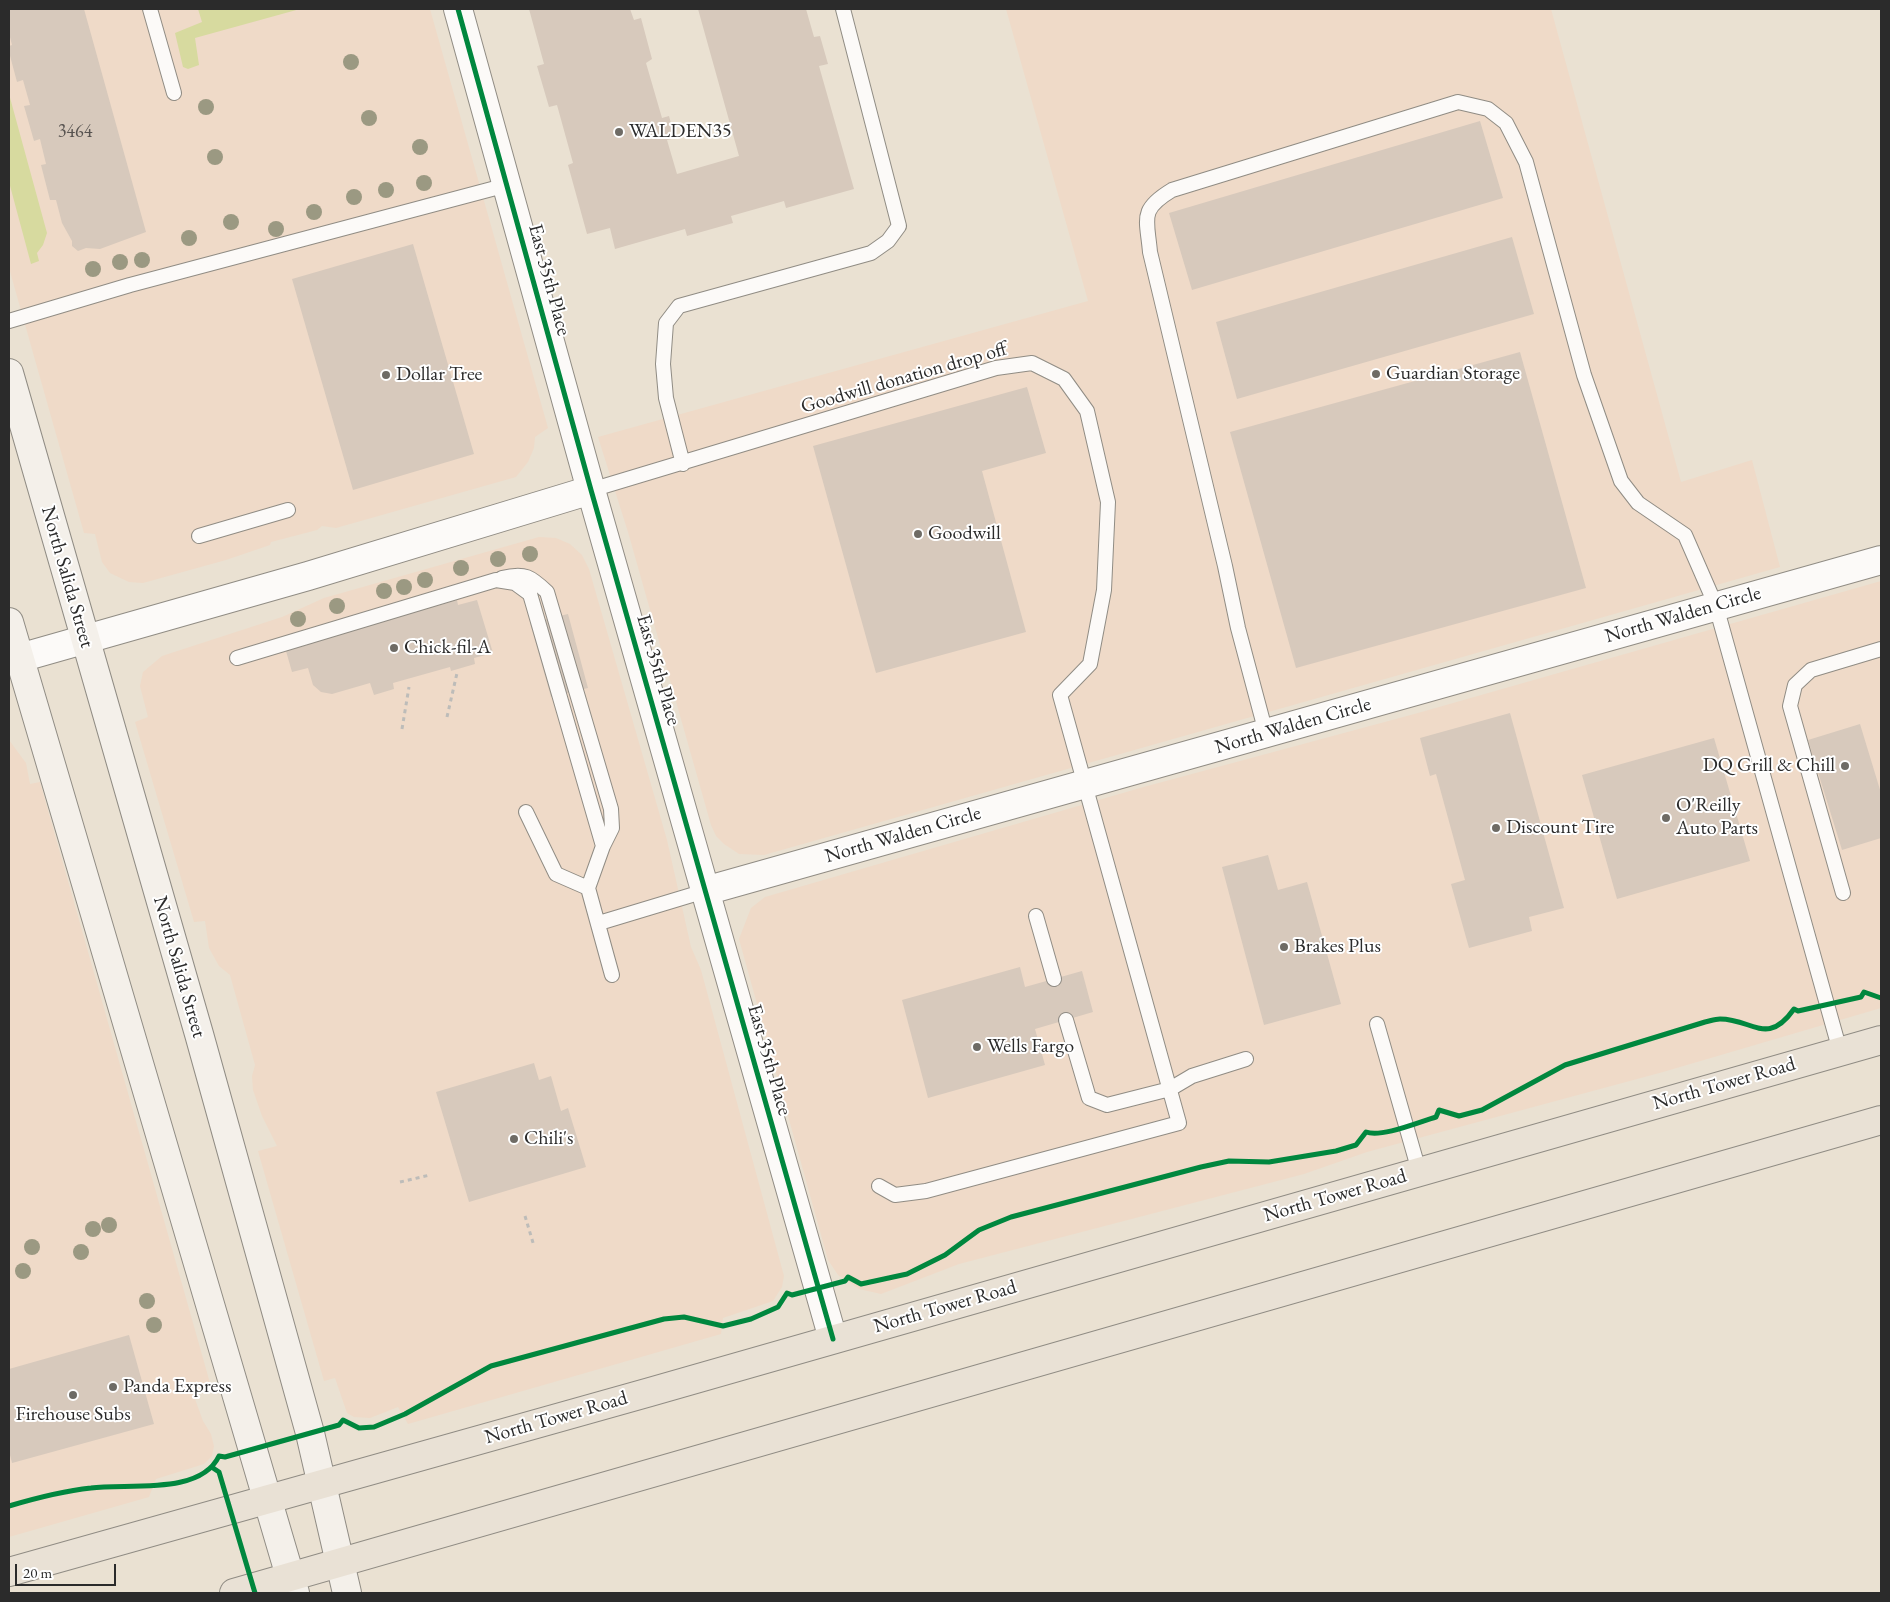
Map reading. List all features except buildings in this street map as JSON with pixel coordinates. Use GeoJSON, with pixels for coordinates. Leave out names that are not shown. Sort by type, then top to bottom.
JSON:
{"type":"FeatureCollection","features":[{"type":"Feature","properties":{"kind":"main road","name":"North Tower Road"},"geometry":{"type":"LineString","coordinates":[[9,1572],[1881,1040]]}},
{"type":"Feature","properties":{"kind":"main road"},"geometry":{"type":"LineString","coordinates":[[234,1593],[293,1585],[342,1562],[1881,1120]]}},
{"type":"Feature","properties":{"kind":"street","name":"East 35th Place"},"geometry":{"type":"LineString","coordinates":[[458,9],[591,490],[833,1339]]}},
{"type":"Feature","properties":{"kind":"street","name":"North Salida Street"},"geometry":{"type":"LineString","coordinates":[[9,373],[199,1034],[322,1484],[342,1562],[347,1593]]}},
{"type":"Feature","properties":{"kind":"street"},"geometry":{"type":"LineString","coordinates":[[14,659],[308,576],[591,490]]}},
{"type":"Feature","properties":{"kind":"street","name":"North Walden Circle"},"geometry":{"type":"LineString","coordinates":[[705,891],[1881,560]]}},
{"type":"Feature","properties":{"kind":"street"},"geometry":{"type":"LineString","coordinates":[[9,622],[14,659],[293,1585]]}},
{"type":"Feature","properties":{"kind":"lane"},"geometry":{"type":"LineString","coordinates":[[150,9],[174,93]]}},
{"type":"Feature","properties":{"kind":"lane"},"geometry":{"type":"LineString","coordinates":[[683,464],[666,398],[663,364],[666,323],[679,306],[871,253],[888,241],[899,226],[843,9]]}},
{"type":"Feature","properties":{"kind":"lane"},"geometry":{"type":"LineString","coordinates":[[1266,734],[1238,628],[1150,252],[1146,216],[1153,202],[1172,190],[1458,102],[1488,109],[1506,123],[1526,162],[1584,375],[1621,481],[1638,503],[1685,535],[1716,606],[1840,1051]]}},
{"type":"Feature","properties":{"kind":"lane"},"geometry":{"type":"LineString","coordinates":[[9,321],[130,285],[507,185]]}},
{"type":"Feature","properties":{"kind":"lane","name":"Goodwill donation drop off"},"geometry":{"type":"LineString","coordinates":[[591,490],[683,464],[996,368],[1032,364],[1064,379],[1087,411],[1108,502],[1104,590],[1090,664],[1060,695],[1086,784]]}},
{"type":"Feature","properties":{"kind":"lane"},"geometry":{"type":"LineString","coordinates":[[198,536],[288,510]]}},
{"type":"Feature","properties":{"kind":"lane"},"geometry":{"type":"LineString","coordinates":[[237,658],[496,580],[515,583],[530,594],[603,846],[588,888],[612,975]]}},
{"type":"Feature","properties":{"kind":"lane"},"geometry":{"type":"LineString","coordinates":[[1843,893],[1790,706],[1796,685],[1810,670],[1881,649]]}},
{"type":"Feature","properties":{"kind":"lane"},"geometry":{"type":"LineString","coordinates":[[879,1186],[895,1196],[926,1191],[1179,1123],[1086,784]]}},
{"type":"Feature","properties":{"kind":"lane"},"geometry":{"type":"LineString","coordinates":[[526,812],[556,874],[588,888]]}},
{"type":"Feature","properties":{"kind":"lane"},"geometry":{"type":"LineString","coordinates":[[599,924],[705,891]]}},
{"type":"Feature","properties":{"kind":"lane"},"geometry":{"type":"LineString","coordinates":[[1036,916],[1054,979]]}},
{"type":"Feature","properties":{"kind":"lane"},"geometry":{"type":"LineString","coordinates":[[1066,1020],[1089,1098],[1107,1105],[1170,1089],[1192,1076],[1246,1059]]}},
{"type":"Feature","properties":{"kind":"lane"},"geometry":{"type":"LineString","coordinates":[[1377,1024],[1419,1171]]}},
{"type":"Feature","properties":{"kind":"path"},"geometry":{"type":"LineString","coordinates":[[447,717],[458,673]]}},
{"type":"Feature","properties":{"kind":"path"},"geometry":{"type":"LineString","coordinates":[[402,729],[409,687]]}},
{"type":"Feature","properties":{"kind":"path"},"geometry":{"type":"LineString","coordinates":[[400,1182],[430,1175]]}},
{"type":"Feature","properties":{"kind":"path"},"geometry":{"type":"LineString","coordinates":[[525,1216],[534,1246]]}},
{"type":"Feature","properties":{"kind":"shaded area"},"geometry":{"type":"Polygon","coordinates":[[[9,9],[430,9],[548,428],[535,437],[534,448],[528,462],[516,477],[336,528],[322,526],[317,530],[271,542],[270,545],[226,560],[143,583],[129,582],[110,573],[102,562],[95,534],[84,533],[9,268],[9,9]]]}},
{"type":"Feature","properties":{"kind":"shaded area"},"geometry":{"type":"Polygon","coordinates":[[[1006,9],[1551,9],[1681,482],[1752,460],[1780,567],[764,855],[739,854],[724,844],[716,836],[711,825],[628,532],[598,437],[1088,301],[1006,9]]]}},
{"type":"Feature","properties":{"kind":"shaded area"},"geometry":{"type":"Polygon","coordinates":[[[539,537],[556,538],[570,544],[582,555],[589,569],[667,840],[691,947],[701,970],[784,1276],[782,1287],[773,1301],[723,1318],[721,1334],[408,1424],[398,1407],[370,1418],[354,1417],[347,1413],[335,1378],[324,1381],[258,1151],[277,1146],[262,1116],[253,1090],[252,1076],[255,1065],[230,975],[219,966],[209,948],[205,921],[194,922],[135,722],[148,717],[140,686],[143,672],[162,656],[282,617],[324,598],[539,537]]]}},
{"type":"Feature","properties":{"kind":"shaded area"},"geometry":{"type":"Polygon","coordinates":[[[1881,581],[1881,1008],[1663,1072],[1367,1152],[1304,1174],[959,1264],[881,1294],[859,1289],[838,1275],[828,1260],[739,939],[751,908],[765,897],[1140,788],[1418,713],[1881,581]]]}},
{"type":"Feature","properties":{"kind":"shaded area"},"geometry":{"type":"Polygon","coordinates":[[[9,740],[26,763],[30,784],[40,782],[210,1383],[195,1399],[203,1421],[211,1434],[214,1446],[212,1456],[204,1464],[156,1479],[149,1497],[9,1537],[9,740]]]}},
{"type":"Feature","properties":{"kind":"green space"},"geometry":{"type":"Polygon","coordinates":[[[198,9],[300,9],[195,38],[199,65],[188,69],[183,67],[175,33],[202,22],[198,9]]]}},
{"type":"Feature","properties":{"kind":"green space"},"geometry":{"type":"Polygon","coordinates":[[[9,94],[47,233],[43,245],[37,253],[39,261],[31,264],[9,182],[9,94]]]}},
{"type":"Feature","properties":{"kind":"cycle path"},"geometry":{"type":"LineString","coordinates":[[458,9],[591,490],[833,1339]]}},
{"type":"Feature","properties":{"kind":"cycle path"},"geometry":{"type":"LineString","coordinates":[[9,1506],[81,1489],[161,1485],[180,1482],[196,1477],[210,1469],[219,1456],[225,1457],[339,1425],[343,1420],[359,1428],[374,1427],[405,1414],[491,1366],[664,1319],[684,1317],[723,1326],[751,1319],[778,1307],[787,1293],[792,1295],[845,1281],[848,1277],[861,1284],[907,1274],[945,1255],[979,1230],[1011,1217],[1229,1161],[1269,1162],[1336,1151],[1356,1145],[1366,1132],[1381,1133],[1400,1129],[1436,1117],[1439,1110],[1459,1116],[1482,1110],[1565,1065],[1705,1022],[1718,1019],[1732,1020],[1767,1029],[1776,1027],[1794,1009],[1798,1011],[1861,997],[1864,992],[1881,998]]}},
{"type":"Feature","properties":{"kind":"cycle path"},"geometry":{"type":"LineString","coordinates":[[213,1468],[219,1472],[255,1593]]}},
{"type":"Feature","properties":{"kind":"place","name":"WALDEN35"},"geometry":{"type":"Point","coordinates":[619,132]}},
{"type":"Feature","properties":{"kind":"place","name":"Guardian Storage"},"geometry":{"type":"Point","coordinates":[1376,374]}},
{"type":"Feature","properties":{"kind":"place","name":"Dollar Tree"},"geometry":{"type":"Point","coordinates":[386,375]}},
{"type":"Feature","properties":{"kind":"place","name":"Goodwill"},"geometry":{"type":"Point","coordinates":[918,534]}},
{"type":"Feature","properties":{"kind":"place","name":"Chick-fil-A"},"geometry":{"type":"Point","coordinates":[394,648]}},
{"type":"Feature","properties":{"kind":"place","name":"DQ Grill & Chill"},"geometry":{"type":"Point","coordinates":[1845,766]}},
{"type":"Feature","properties":{"kind":"place","name":"O'Reilly Auto Parts"},"geometry":{"type":"Point","coordinates":[1666,818]}},
{"type":"Feature","properties":{"kind":"place","name":"Discount Tire"},"geometry":{"type":"Point","coordinates":[1496,828]}},
{"type":"Feature","properties":{"kind":"place","name":"Brakes Plus"},"geometry":{"type":"Point","coordinates":[1284,947]}},
{"type":"Feature","properties":{"kind":"place","name":"Wells Fargo"},"geometry":{"type":"Point","coordinates":[977,1047]}},
{"type":"Feature","properties":{"kind":"place","name":"Chili's"},"geometry":{"type":"Point","coordinates":[514,1139]}},
{"type":"Feature","properties":{"kind":"place","name":"Panda Express"},"geometry":{"type":"Point","coordinates":[113,1387]}},
{"type":"Feature","properties":{"kind":"place","name":"Firehouse Subs"},"geometry":{"type":"Point","coordinates":[73,1395]}}]}
